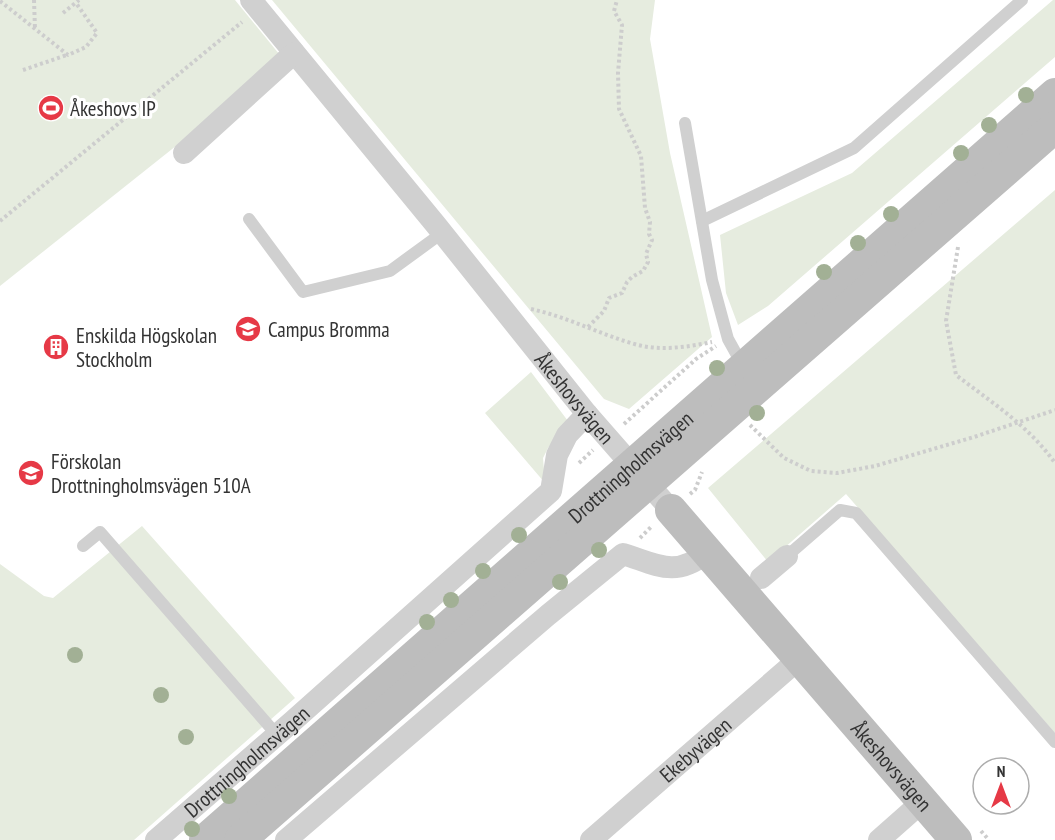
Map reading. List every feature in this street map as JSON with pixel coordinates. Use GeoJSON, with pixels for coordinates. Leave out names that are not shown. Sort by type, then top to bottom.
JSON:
{"type":"FeatureCollection","features":[{"type":"Feature","properties":{"kind":"main road","name":"Drottningholmsvägen"},"geometry":{"type":"LineString","coordinates":[[240,840],[640,474],[743,366],[1055,94]]}},
{"type":"Feature","properties":{"kind":"main road","name":"Drottningholmsvägen"},"geometry":{"type":"LineString","coordinates":[[205,840],[1055,127]]}},
{"type":"Feature","properties":{"kind":"main road","name":"Åkeshovsvägen"},"geometry":{"type":"LineString","coordinates":[[671,510],[956,840]]}},
{"type":"Feature","properties":{"kind":"street","name":"Åkeshovsvägen"},"geometry":{"type":"LineString","coordinates":[[255,5],[587,414],[671,510]]}},
{"type":"Feature","properties":{"kind":"street"},"geometry":{"type":"LineString","coordinates":[[184,153],[294,53]]}},
{"type":"Feature","properties":{"kind":"street","name":"Drottningholmsvägen"},"geometry":{"type":"LineString","coordinates":[[156,840],[551,491],[557,455],[567,435],[587,414]]}},
{"type":"Feature","properties":{"kind":"street"},"geometry":{"type":"LineString","coordinates":[[286,840],[548,615],[623,554],[671,569],[693,564],[707,553]]}},
{"type":"Feature","properties":{"kind":"street"},"geometry":{"type":"LineString","coordinates":[[761,578],[787,556]]}},
{"type":"Feature","properties":{"kind":"street","name":"Ekebyvägen"},"geometry":{"type":"LineString","coordinates":[[591,840],[799,659]]}},
{"type":"Feature","properties":{"kind":"street"},"geometry":{"type":"LineString","coordinates":[[879,840],[922,802]]}},
{"type":"Feature","properties":{"kind":"lane"},"geometry":{"type":"LineString","coordinates":[[702,221],[855,148],[1022,0]]}},
{"type":"Feature","properties":{"kind":"lane"},"geometry":{"type":"LineString","coordinates":[[685,123],[712,280],[728,339],[743,366]]}},
{"type":"Feature","properties":{"kind":"lane"},"geometry":{"type":"LineString","coordinates":[[249,219],[303,292],[390,271],[442,233]]}},
{"type":"Feature","properties":{"kind":"lane"},"geometry":{"type":"LineString","coordinates":[[787,556],[840,510],[856,513],[1055,742]]}},
{"type":"Feature","properties":{"kind":"lane"},"geometry":{"type":"LineString","coordinates":[[83,546],[100,531],[277,735]]}},
{"type":"Feature","properties":{"kind":"path"},"geometry":{"type":"LineString","coordinates":[[34,0],[35,30]]}},
{"type":"Feature","properties":{"kind":"path"},"geometry":{"type":"LineString","coordinates":[[588,327],[604,311],[609,298],[622,293],[632,277],[643,271],[648,262],[646,254],[652,240],[649,234],[650,222],[645,208],[641,156],[619,109],[618,73],[622,25],[614,10],[617,0]]}},
{"type":"Feature","properties":{"kind":"path"},"geometry":{"type":"LineString","coordinates":[[0,1],[68,55]]}},
{"type":"Feature","properties":{"kind":"path"},"geometry":{"type":"LineString","coordinates":[[23,70],[86,47],[97,33],[77,2],[63,13]]}},
{"type":"Feature","properties":{"kind":"path"},"geometry":{"type":"LineString","coordinates":[[0,221],[255,5]]}},
{"type":"Feature","properties":{"kind":"path"},"geometry":{"type":"LineString","coordinates":[[958,247],[946,321],[956,375],[1018,422],[1045,448],[1055,463]]}},
{"type":"Feature","properties":{"kind":"path"},"geometry":{"type":"LineString","coordinates":[[528,308],[552,313],[640,345],[684,348],[728,339]]}},
{"type":"Feature","properties":{"kind":"path","name":"Drottningholmsvägen"},"geometry":{"type":"LineString","coordinates":[[551,491],[607,436],[635,416],[648,400],[696,359],[728,339]]}},
{"type":"Feature","properties":{"kind":"path"},"geometry":{"type":"LineString","coordinates":[[749,425],[784,458],[811,471],[837,473],[875,466],[975,437],[1055,410]]}},
{"type":"Feature","properties":{"kind":"path"},"geometry":{"type":"LineString","coordinates":[[623,554],[671,510]]}},
{"type":"Feature","properties":{"kind":"shaded area"},"geometry":{"type":"Polygon","coordinates":[[[0,0],[235,0],[284,60],[0,286],[0,0]]]}},
{"type":"Feature","properties":{"kind":"shaded area"},"geometry":{"type":"Polygon","coordinates":[[[272,0],[655,0],[650,39],[670,153],[712,337],[629,409],[604,399],[272,0]]]}},
{"type":"Feature","properties":{"kind":"shaded area"},"geometry":{"type":"Polygon","coordinates":[[[1055,0],[1055,57],[768,306],[738,325],[726,293],[720,235],[852,173],[1055,0]]]}},
{"type":"Feature","properties":{"kind":"shaded area"},"geometry":{"type":"Polygon","coordinates":[[[1055,190],[1055,733],[846,494],[768,562],[708,488],[1055,190]]]}},
{"type":"Feature","properties":{"kind":"shaded area"},"geometry":{"type":"Polygon","coordinates":[[[531,372],[568,421],[543,458],[545,483],[485,413],[531,372]]]}},
{"type":"Feature","properties":{"kind":"shaded area"},"geometry":{"type":"Polygon","coordinates":[[[142,526],[295,698],[134,840],[0,840],[0,564],[44,596],[53,598],[142,526]]]}},
{"type":"Feature","properties":{"kind":"place","name":"Åkeshovs IP"},"geometry":{"type":"Point","coordinates":[51,108]}},
{"type":"Feature","properties":{"kind":"place","name":"Campus Bromma"},"geometry":{"type":"Point","coordinates":[248,329]}},
{"type":"Feature","properties":{"kind":"place","name":"Enskilda Högskolan Stockholm"},"geometry":{"type":"Point","coordinates":[56,347]}},
{"type":"Feature","properties":{"kind":"place","name":"Förskolan Drottningholmsvägen 510A"},"geometry":{"type":"Point","coordinates":[31,473]}}]}
